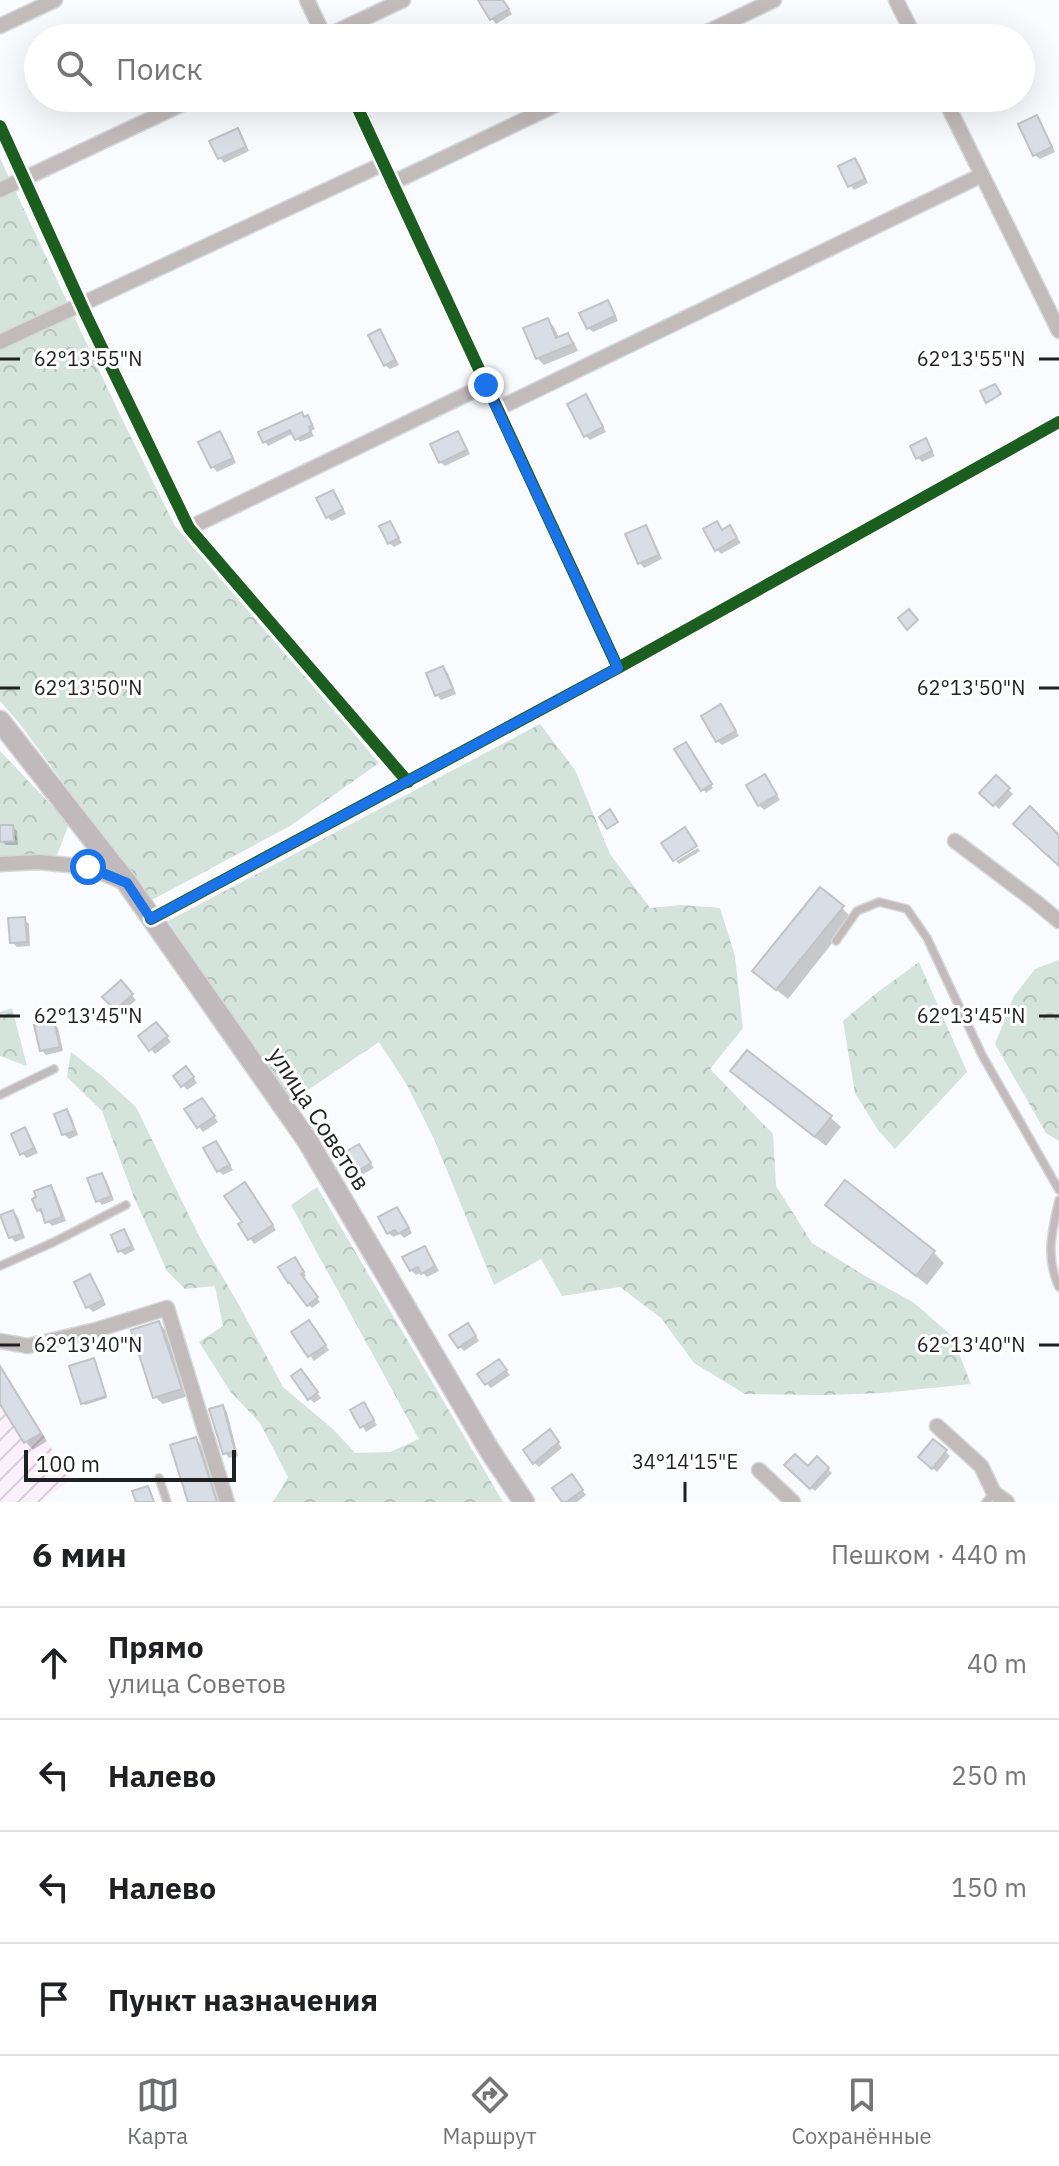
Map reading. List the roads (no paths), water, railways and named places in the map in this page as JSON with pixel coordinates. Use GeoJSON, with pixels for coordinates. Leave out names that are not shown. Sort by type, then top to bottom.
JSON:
{"type":"FeatureCollection","features":[{"type":"Feature","properties":{"kind":"main road","name":"улица Советов"},"geometry":{"type":"LineString","coordinates":[[0,721],[127,883],[307,1140],[490,1451],[524,1502]]}},
{"type":"Feature","properties":{"kind":"street"},"geometry":{"type":"LineString","coordinates":[[0,26],[55,0]]}},
{"type":"Feature","properties":{"kind":"street"},"geometry":{"type":"LineString","coordinates":[[307,0],[318,24]]}},
{"type":"Feature","properties":{"kind":"street"},"geometry":{"type":"LineString","coordinates":[[353,24],[403,0]]}},
{"type":"Feature","properties":{"kind":"street"},"geometry":{"type":"LineString","coordinates":[[724,24],[774,0]]}},
{"type":"Feature","properties":{"kind":"street"},"geometry":{"type":"LineString","coordinates":[[896,0],[908,24]]}},
{"type":"Feature","properties":{"kind":"street"},"geometry":{"type":"LineString","coordinates":[[0,190],[165,112]]}},
{"type":"Feature","properties":{"kind":"street"},"geometry":{"type":"LineString","coordinates":[[359,112],[618,668]]}},
{"type":"Feature","properties":{"kind":"street"},"geometry":{"type":"LineString","coordinates":[[392,183],[541,112]]}},
{"type":"Feature","properties":{"kind":"street"},"geometry":{"type":"LineString","coordinates":[[951,112],[1059,331]]}},
{"type":"Feature","properties":{"kind":"street"},"geometry":{"type":"LineString","coordinates":[[0,126],[81,304],[189,528],[408,782]]}},
{"type":"Feature","properties":{"kind":"street"},"geometry":{"type":"LineString","coordinates":[[0,342],[383,164]]}},
{"type":"Feature","properties":{"kind":"street"},"geometry":{"type":"LineString","coordinates":[[499,408],[982,175]]}},
{"type":"Feature","properties":{"kind":"street"},"geometry":{"type":"LineString","coordinates":[[189,528],[486,385]]}},
{"type":"Feature","properties":{"kind":"street"},"geometry":{"type":"LineString","coordinates":[[151,919],[618,668],[1059,422]]}},
{"type":"Feature","properties":{"kind":"street"},"geometry":{"type":"LineString","coordinates":[[955,841],[1059,921]]}},
{"type":"Feature","properties":{"kind":"street"},"geometry":{"type":"LineString","coordinates":[[0,864],[39,862],[88,867],[127,883]]}},
{"type":"Feature","properties":{"kind":"street"},"geometry":{"type":"LineString","coordinates":[[0,1341],[28,1346],[96,1330],[167,1308],[227,1502]]}},
{"type":"Feature","properties":{"kind":"street"},"geometry":{"type":"LineString","coordinates":[[937,1426],[981,1466],[990,1497],[1007,1502]]}},
{"type":"Feature","properties":{"kind":"street"},"geometry":{"type":"LineString","coordinates":[[759,1470],[793,1502]]}},
{"type":"Feature","properties":{"kind":"lane"},"geometry":{"type":"LineString","coordinates":[[836,941],[857,911],[879,902],[907,909],[927,938],[982,1055],[1059,1190]]}},
{"type":"Feature","properties":{"kind":"lane"},"geometry":{"type":"LineString","coordinates":[[0,1095],[54,1069]]}},
{"type":"Feature","properties":{"kind":"lane"},"geometry":{"type":"LineString","coordinates":[[1059,1200],[1052,1231],[1051,1271],[1059,1287]]}},
{"type":"Feature","properties":{"kind":"lane"},"geometry":{"type":"LineString","coordinates":[[0,1266],[126,1205]]}},
{"type":"Feature","properties":{"kind":"lane"},"geometry":{"type":"LineString","coordinates":[[159,1478],[167,1502]]}}]}
